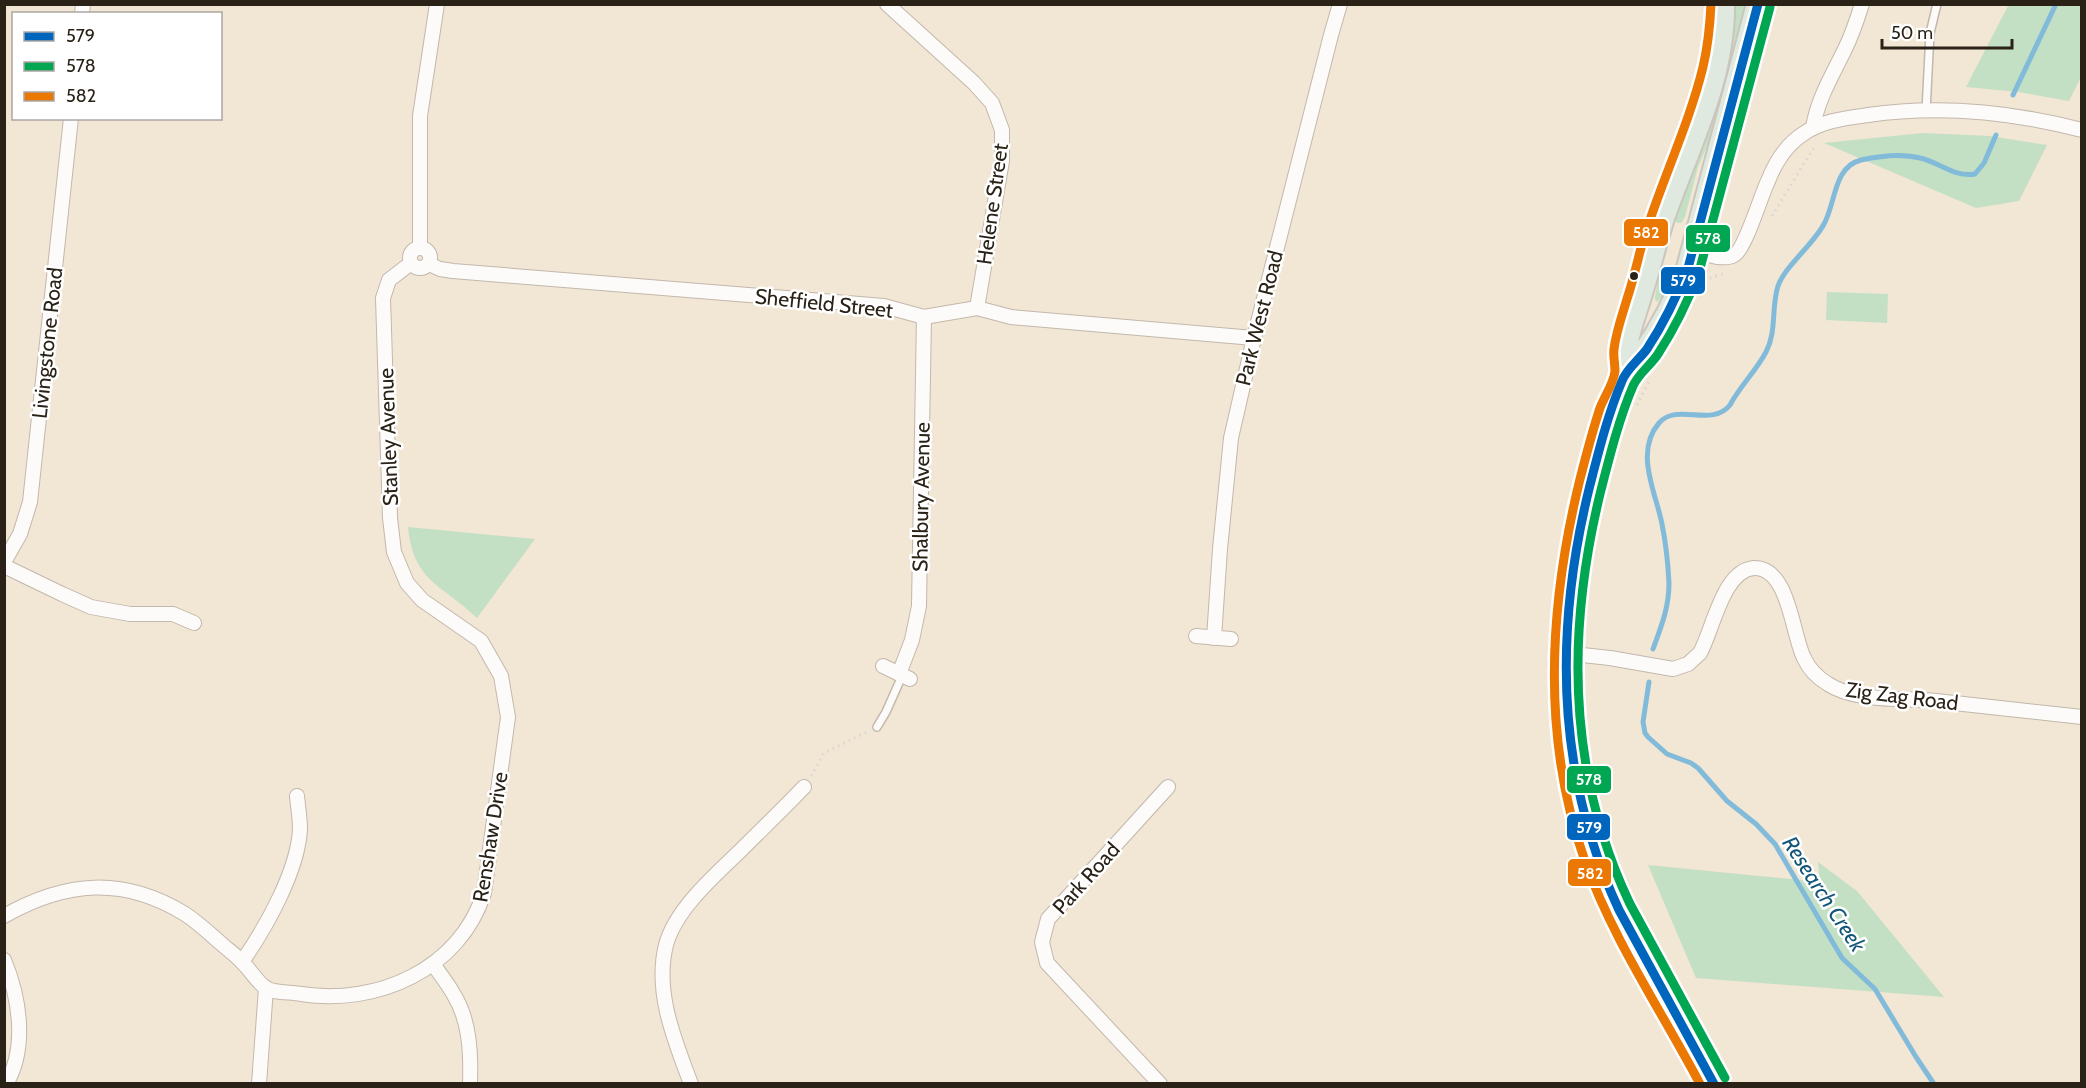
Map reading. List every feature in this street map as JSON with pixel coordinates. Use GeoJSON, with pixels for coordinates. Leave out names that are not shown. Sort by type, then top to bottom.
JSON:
{"type":"FeatureCollection","features":[{"type":"Feature","properties":{"kind":"main road"},"geometry":{"type":"LineString","coordinates":[[1627,372],[1624,362],[1627,342],[1655,242],[1710,91],[1720,48],[1723,4]]}},
{"type":"Feature","properties":{"kind":"main road"},"geometry":{"type":"LineString","coordinates":[[1714,1083],[1635,941],[1596,856],[1573,767],[1566,707],[1564,653],[1569,593],[1580,526],[1606,431],[1627,372],[1642,356],[1654,336],[1682,283],[1694,251],[1758,4]]}},
{"type":"Feature","properties":{"kind":"main road"},"geometry":{"type":"LineString","coordinates":[[1655,242],[1694,251]]}},
{"type":"Feature","properties":{"kind":"street"},"geometry":{"type":"LineString","coordinates":[[420,248],[420,108],[437,4]]}},
{"type":"Feature","properties":{"kind":"street","name":"Helene Street"},"geometry":{"type":"LineString","coordinates":[[887,4],[974,83],[992,103],[1000,120],[1003,140],[1002,161],[977,308]]}},
{"type":"Feature","properties":{"kind":"street","name":"Park West Road"},"geometry":{"type":"LineString","coordinates":[[1214,638],[1228,454],[1254,338],[1340,4]]}},
{"type":"Feature","properties":{"kind":"street"},"geometry":{"type":"LineString","coordinates":[[1813,128],[1820,102],[1851,36],[1862,4]]}},
{"type":"Feature","properties":{"kind":"street"},"geometry":{"type":"LineString","coordinates":[[1694,251],[1727,257],[1738,253],[1744,244],[1762,194],[1776,164],[1792,142],[1813,128],[1850,117],[1926,111],[1998,113],[2082,130]]}},
{"type":"Feature","properties":{"kind":"street","name":"Livingstone Road"},"geometry":{"type":"LineString","coordinates":[[4,564],[20,534],[30,502],[71,120]]}},
{"type":"Feature","properties":{"kind":"street"},"geometry":{"type":"LineString","coordinates":[[420,248],[429,253],[429,264],[418,269],[411,263],[411,253],[420,248]]}},
{"type":"Feature","properties":{"kind":"street","name":"Stanley Avenue"},"geometry":{"type":"LineString","coordinates":[[411,263],[389,280],[383,298],[391,528],[394,552],[402,575],[422,600],[434,608]]}},
{"type":"Feature","properties":{"kind":"street","name":"Sheffield Street"},"geometry":{"type":"LineString","coordinates":[[429,264],[453,271],[884,306],[924,317],[977,308],[1011,317],[1254,338]]}},
{"type":"Feature","properties":{"kind":"street","name":"Shalbury Avenue"},"geometry":{"type":"LineString","coordinates":[[904,676],[919,606],[924,317]]}},
{"type":"Feature","properties":{"kind":"street"},"geometry":{"type":"LineString","coordinates":[[4,564],[62,594],[91,606],[130,614],[173,614],[194,623]]}},
{"type":"Feature","properties":{"kind":"street","name":"Zig Zag Road"},"geometry":{"type":"LineString","coordinates":[[1564,653],[1610,658],[1665,669],[1681,668],[1694,660],[1700,652],[1725,592],[1734,577],[1746,570],[1761,569],[1773,575],[1783,592],[1800,649],[1810,668],[1833,687],[1862,695],[2082,717]]}},
{"type":"Feature","properties":{"kind":"street","name":"Renshaw Drive"},"geometry":{"type":"LineString","coordinates":[[266,988],[312,996],[337,997],[357,994],[409,979],[448,952],[477,913],[484,893],[508,717],[501,676],[482,641],[434,608]]}},
{"type":"Feature","properties":{"kind":"street"},"geometry":{"type":"LineString","coordinates":[[1196,636],[1231,639]]}},
{"type":"Feature","properties":{"kind":"street"},"geometry":{"type":"LineString","coordinates":[[883,666],[904,676]]}},
{"type":"Feature","properties":{"kind":"street"},"geometry":{"type":"LineString","coordinates":[[691,1083],[676,1045],[664,996],[663,969],[666,944],[681,914],[700,890],[804,787]]}},
{"type":"Feature","properties":{"kind":"street","name":"Park Road"},"geometry":{"type":"LineString","coordinates":[[1160,1083],[1047,963],[1042,942],[1048,919],[1168,787]]}},
{"type":"Feature","properties":{"kind":"street"},"geometry":{"type":"LineString","coordinates":[[242,962],[258,940],[293,864],[300,830],[297,796]]}},
{"type":"Feature","properties":{"kind":"street"},"geometry":{"type":"LineString","coordinates":[[4,915],[29,902],[80,887],[109,887],[160,901],[186,915],[242,962],[266,988],[258,1083]]}},
{"type":"Feature","properties":{"kind":"street"},"geometry":{"type":"LineString","coordinates":[[4,960],[16,998],[19,1023],[17,1052],[6,1083]]}},
{"type":"Feature","properties":{"kind":"street"},"geometry":{"type":"LineString","coordinates":[[433,964],[456,997],[464,1020],[471,1056],[470,1083]]}},
{"type":"Feature","properties":{"kind":"lane"},"geometry":{"type":"LineString","coordinates":[[1926,111],[1930,33],[1937,4]]}},
{"type":"Feature","properties":{"kind":"lane","name":"Shalbury Avenue"},"geometry":{"type":"LineString","coordinates":[[877,727],[904,676]]}},
{"type":"Feature","properties":{"kind":"path"},"geometry":{"type":"LineString","coordinates":[[1632,414],[1653,373]]}},
{"type":"Feature","properties":{"kind":"path"},"geometry":{"type":"LineString","coordinates":[[804,787],[824,753],[877,727]]}},
{"type":"Feature","properties":{"kind":"green space"},"geometry":{"type":"Polygon","coordinates":[[[2009,4],[2081,5],[2081,77],[2069,101],[2018,92],[1966,87],[2009,4]]]}},
{"type":"Feature","properties":{"kind":"green space"},"geometry":{"type":"Polygon","coordinates":[[[1731,5],[1747,5],[1713,132],[1698,167],[1685,217],[1681,223],[1677,223],[1674,217],[1731,5]]]}},
{"type":"Feature","properties":{"kind":"green space"},"geometry":{"type":"Polygon","coordinates":[[[1923,133],[1990,136],[2047,145],[2019,201],[1976,208],[1824,143],[1923,133]]]}},
{"type":"Feature","properties":{"kind":"green space"},"geometry":{"type":"Polygon","coordinates":[[[1666,267],[1669,271],[1667,284],[1657,302],[1655,299],[1658,282],[1666,267]]]}},
{"type":"Feature","properties":{"kind":"green space"},"geometry":{"type":"Polygon","coordinates":[[[1827,292],[1888,294],[1887,323],[1826,320],[1827,292]]]}},
{"type":"Feature","properties":{"kind":"green space"},"geometry":{"type":"Polygon","coordinates":[[[408,527],[535,539],[477,618],[423,571],[416,560],[408,527]]]}},
{"type":"Feature","properties":{"kind":"green space"},"geometry":{"type":"Polygon","coordinates":[[[1818,862],[1857,891],[1944,997],[1696,978],[1648,865],[1820,882],[1818,862]]]}},
{"type":"Feature","properties":{"kind":"waterway","name":"Research Creek"},"geometry":{"type":"LineString","coordinates":[[2013,95],[2056,4]]}},
{"type":"Feature","properties":{"kind":"waterway","name":"Research Creek"},"geometry":{"type":"LineString","coordinates":[[1653,649],[1662,625],[1669,592],[1667,554],[1647,460],[1652,434],[1659,423],[1666,417],[1675,415],[1714,415],[1723,412],[1730,405],[1766,352],[1773,328],[1776,294],[1782,278],[1824,224],[1840,178],[1852,164],[1875,157],[1913,156],[1954,172],[1975,174],[1984,163],[1996,135]]}},
{"type":"Feature","properties":{"kind":"waterway","name":"Research Creek"},"geometry":{"type":"LineString","coordinates":[[1649,682],[1643,722],[1645,733],[1667,754],[1698,768],[1727,801],[1756,824],[1775,844],[1842,958],[1875,989],[1934,1084]]}},
{"type":"Feature","properties":{"kind":"transit line","name":"582"},"geometry":{"type":"LineString","coordinates":[[1700,1084],[1623,947],[1585,861],[1571,814],[1561,767],[1554,671],[1556,623],[1562,575],[1580,479],[1600,408],[1614,376],[1616,336],[1642,244],[1697,90],[1706,51],[1711,4]]}},
{"type":"Feature","properties":{"kind":"transit line","name":"579"},"geometry":{"type":"LineString","coordinates":[[1714,1084],[1619,910],[1598,858],[1582,806],[1572,753],[1567,700],[1566,647],[1570,593],[1578,539],[1604,432],[1624,376],[1647,349],[1659,329],[1688,268],[1758,4]]}},
{"type":"Feature","properties":{"kind":"transit line","name":"578"},"geometry":{"type":"LineString","coordinates":[[1725,1078],[1630,904],[1609,854],[1594,803],[1584,752],[1579,700],[1578,648],[1582,596],[1590,543],[1615,437],[1633,386],[1670,334],[1699,272],[1770,7]]}}]}
